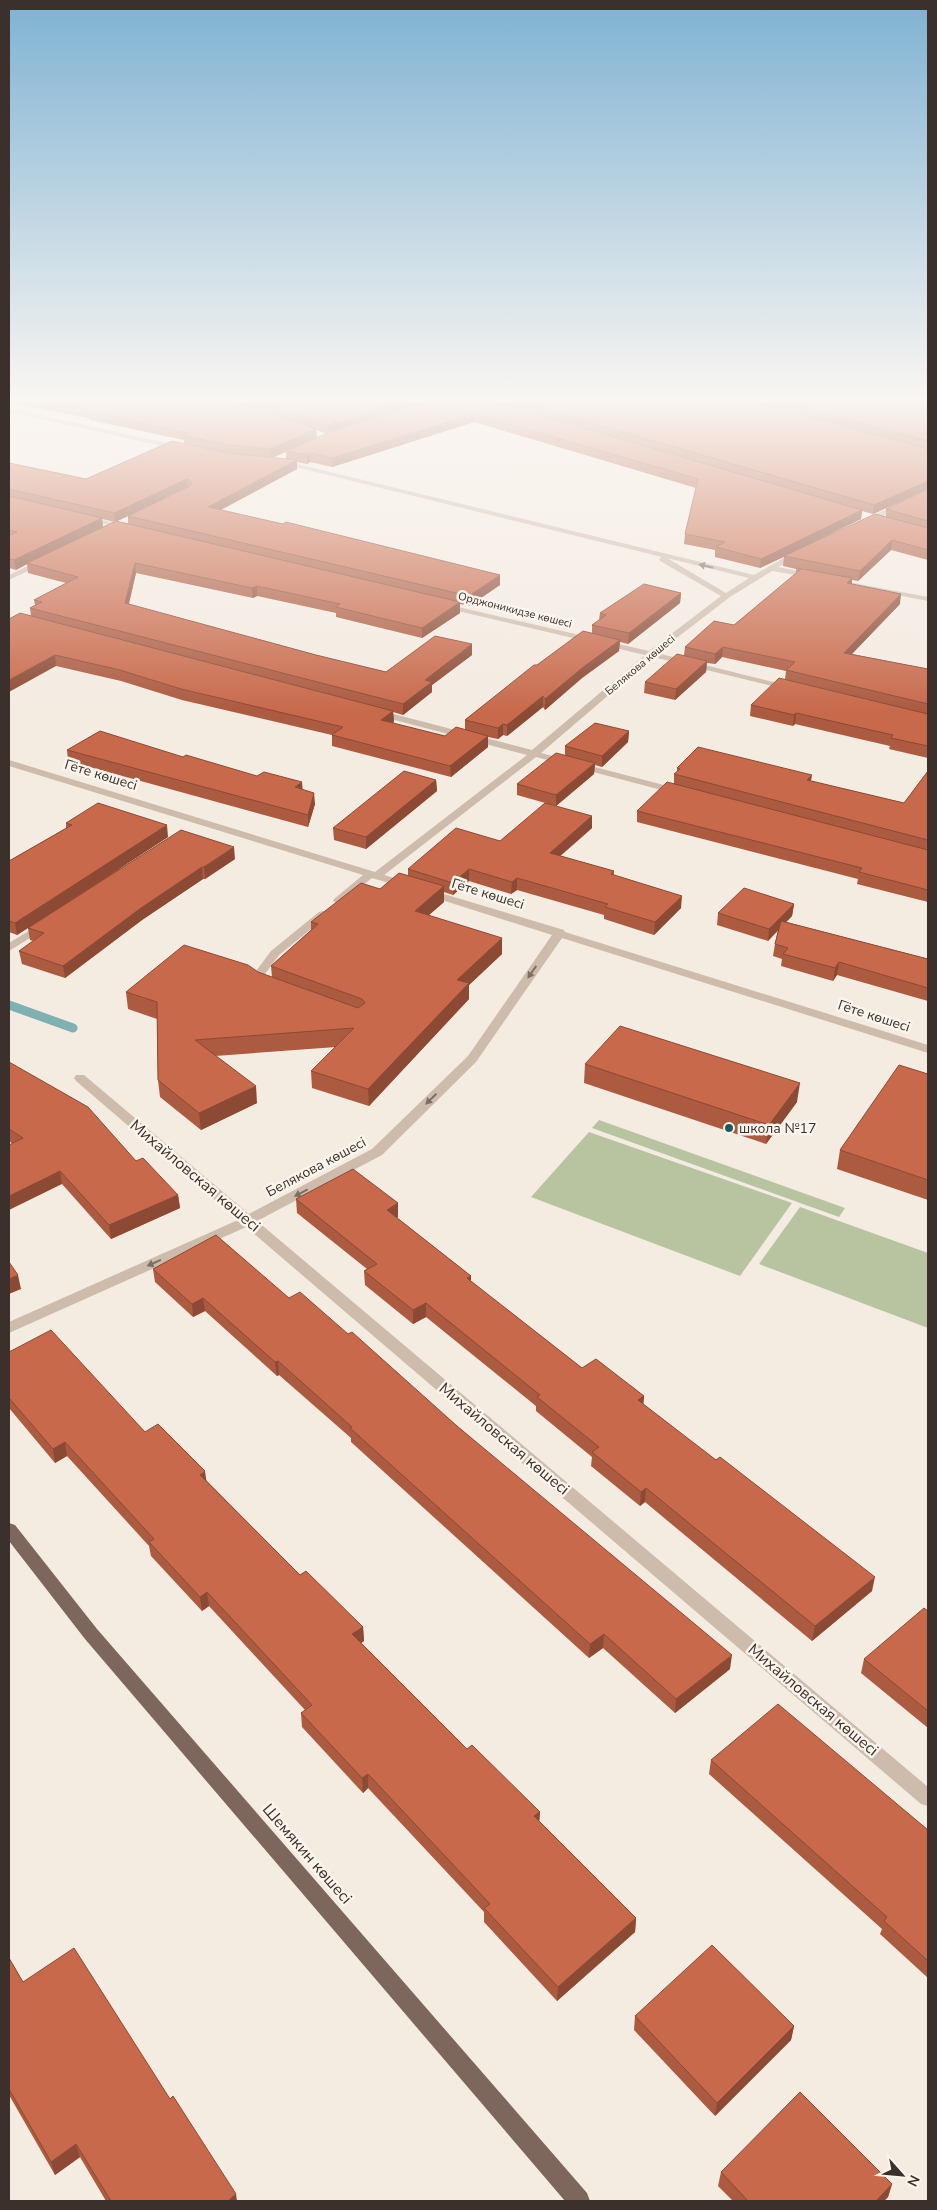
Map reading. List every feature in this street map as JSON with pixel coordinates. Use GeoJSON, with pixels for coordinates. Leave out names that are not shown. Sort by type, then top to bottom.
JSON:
{"type":"FeatureCollection","features":[{"type":"Feature","properties":{"kind":"main road","name":"Шемякин көшесі"},"geometry":{"type":"LineString","coordinates":[[9,1529],[91,1634],[579,2201]]}},
{"type":"Feature","properties":{"kind":"street"},"geometry":{"type":"LineString","coordinates":[[458,505],[754,577]]}},
{"type":"Feature","properties":{"kind":"street"},"geometry":{"type":"LineString","coordinates":[[854,526],[900,505]]}},
{"type":"Feature","properties":{"kind":"street"},"geometry":{"type":"LineString","coordinates":[[862,516],[880,521]]}},
{"type":"Feature","properties":{"kind":"street"},"geometry":{"type":"LineString","coordinates":[[81,517],[136,530]]}},
{"type":"Feature","properties":{"kind":"street"},"geometry":{"type":"LineString","coordinates":[[108,529],[132,517]]}},
{"type":"Feature","properties":{"kind":"street","name":"Белякова көшесі"},"geometry":{"type":"LineString","coordinates":[[273,988],[256,979],[274,953],[373,875],[535,753],[650,655],[726,596],[769,568],[812,547]]}},
{"type":"Feature","properties":{"kind":"street"},"geometry":{"type":"LineString","coordinates":[[652,553],[726,596]]}},
{"type":"Feature","properties":{"kind":"street"},"geometry":{"type":"LineString","coordinates":[[9,578],[50,558]]}},
{"type":"Feature","properties":{"kind":"street"},"geometry":{"type":"LineString","coordinates":[[769,568],[928,600]]}},
{"type":"Feature","properties":{"kind":"street","name":"Орджоникидзе көшесі"},"geometry":{"type":"LineString","coordinates":[[437,603],[794,688]]}},
{"type":"Feature","properties":{"kind":"street"},"geometry":{"type":"LineString","coordinates":[[372,711],[688,794]]}},
{"type":"Feature","properties":{"kind":"street","name":"Гёте көшесі"},"geometry":{"type":"LineString","coordinates":[[9,763],[197,825],[373,875],[560,932],[928,1049]]}},
{"type":"Feature","properties":{"kind":"street"},"geometry":{"type":"LineString","coordinates":[[9,948],[50,921]]}},
{"type":"Feature","properties":{"kind":"street","name":"Белякова көшесі"},"geometry":{"type":"LineString","coordinates":[[9,1328],[247,1221],[377,1152],[472,1059],[560,932]]}},
{"type":"Feature","properties":{"kind":"street","name":"Михайловская көшесі"},"geometry":{"type":"LineString","coordinates":[[80,1078],[928,1798]]}},
{"type":"Feature","properties":{"kind":"green space"},"geometry":{"type":"Polygon","coordinates":[[[599,1120],[845,1208],[839,1217],[592,1128],[599,1120]]]}},
{"type":"Feature","properties":{"kind":"green space"},"geometry":{"type":"Polygon","coordinates":[[[589,1132],[792,1203],[740,1276],[531,1197],[589,1132]]]}},
{"type":"Feature","properties":{"kind":"green space"},"geometry":{"type":"Polygon","coordinates":[[[800,1207],[928,1253],[928,1328],[759,1264],[800,1207]]]}},
{"type":"Feature","properties":{"kind":"building"},"geometry":{"type":"Polygon","coordinates":[[[9,505],[48,505],[102,518],[14,560],[9,559],[9,536],[17,532],[9,530],[9,505]]]}},
{"type":"Feature","properties":{"kind":"building"},"geometry":{"type":"Polygon","coordinates":[[[80,505],[131,505],[114,513],[80,505]]]}},
{"type":"Feature","properties":{"kind":"building"},"geometry":{"type":"Polygon","coordinates":[[[150,505],[212,505],[208,507],[283,524],[286,522],[500,575],[469,596],[128,516],[150,505]]]}},
{"type":"Feature","properties":{"kind":"building"},"geometry":{"type":"Polygon","coordinates":[[[692,505],[845,505],[862,510],[761,559],[716,547],[725,542],[685,534],[692,505]]]}},
{"type":"Feature","properties":{"kind":"building"},"geometry":{"type":"Polygon","coordinates":[[[894,505],[928,505],[928,521],[886,509],[894,505]]]}},
{"type":"Feature","properties":{"kind":"building"},"geometry":{"type":"Polygon","coordinates":[[[875,514],[928,528],[928,550],[892,540],[860,571],[784,556],[875,514]]]}},
{"type":"Feature","properties":{"kind":"building"},"geometry":{"type":"Polygon","coordinates":[[[116,521],[460,602],[422,628],[336,607],[340,604],[257,586],[252,588],[135,563],[125,603],[386,672],[435,636],[472,644],[425,680],[432,682],[403,704],[30,608],[42,602],[34,600],[78,577],[27,563],[116,521]]]}},
{"type":"Feature","properties":{"kind":"building"},"geometry":{"type":"Polygon","coordinates":[[[797,568],[852,578],[847,583],[901,594],[844,653],[928,669],[928,704],[786,670],[795,662],[723,647],[715,654],[685,647],[714,621],[734,625],[801,569],[797,568]]]}},
{"type":"Feature","properties":{"kind":"building"},"geometry":{"type":"Polygon","coordinates":[[[644,584],[681,593],[629,633],[592,625],[606,615],[600,613],[644,584]]]}},
{"type":"Feature","properties":{"kind":"building"},"geometry":{"type":"Polygon","coordinates":[[[20,613],[393,711],[381,720],[445,736],[456,727],[488,736],[450,766],[332,735],[343,727],[181,689],[120,670],[55,655],[9,680],[9,619],[20,613]]]}},
{"type":"Feature","properties":{"kind":"building"},"geometry":{"type":"Polygon","coordinates":[[[583,631],[620,640],[545,699],[543,696],[507,725],[503,724],[498,728],[465,720],[534,665],[537,665],[583,631]]]}},
{"type":"Feature","properties":{"kind":"building"},"geometry":{"type":"Polygon","coordinates":[[[677,654],[707,661],[676,689],[645,682],[677,654]]]}},
{"type":"Feature","properties":{"kind":"building"},"geometry":{"type":"Polygon","coordinates":[[[779,678],[928,714],[928,746],[891,738],[893,735],[751,705],[779,678]]]}},
{"type":"Feature","properties":{"kind":"building"},"geometry":{"type":"Polygon","coordinates":[[[595,723],[629,731],[602,756],[565,746],[595,723]]]}},
{"type":"Feature","properties":{"kind":"building"},"geometry":{"type":"Polygon","coordinates":[[[100,731],[183,757],[186,755],[257,776],[264,772],[302,782],[295,787],[314,793],[308,815],[67,750],[100,731]]]}},
{"type":"Feature","properties":{"kind":"building"},"geometry":{"type":"Polygon","coordinates":[[[698,747],[812,775],[807,780],[904,803],[928,771],[928,840],[674,774],[680,769],[677,768],[698,747]]]}},
{"type":"Feature","properties":{"kind":"building"},"geometry":{"type":"Polygon","coordinates":[[[556,753],[595,763],[556,795],[517,784],[556,753]]]}},
{"type":"Feature","properties":{"kind":"building"},"geometry":{"type":"Polygon","coordinates":[[[404,771],[436,780],[366,837],[333,828],[404,771]]]}},
{"type":"Feature","properties":{"kind":"building"},"geometry":{"type":"Polygon","coordinates":[[[667,782],[928,850],[928,890],[859,872],[862,868],[637,811],[667,782]]]}},
{"type":"Feature","properties":{"kind":"building"},"geometry":{"type":"Polygon","coordinates":[[[98,803],[167,825],[15,923],[9,921],[9,861],[72,825],[66,823],[98,803]]]}},
{"type":"Feature","properties":{"kind":"building"},"geometry":{"type":"Polygon","coordinates":[[[545,803],[592,816],[550,853],[614,871],[611,874],[682,896],[655,922],[605,907],[608,904],[517,878],[512,882],[469,869],[453,883],[408,869],[456,828],[500,841],[545,803]]]}},
{"type":"Feature","properties":{"kind":"building"},"geometry":{"type":"Polygon","coordinates":[[[181,830],[234,847],[141,908],[63,966],[19,951],[44,933],[28,928],[181,830]]]}},
{"type":"Feature","properties":{"kind":"building"},"geometry":{"type":"Polygon","coordinates":[[[399,873],[444,886],[415,911],[502,938],[457,980],[469,983],[368,1089],[311,1071],[354,1028],[195,1040],[256,1086],[199,1113],[158,1080],[157,1002],[126,992],[184,945],[248,965],[258,972],[358,1008],[365,1003],[362,999],[271,966],[318,924],[311,922],[361,883],[380,889],[399,873]]]}},
{"type":"Feature","properties":{"kind":"building"},"geometry":{"type":"Polygon","coordinates":[[[744,888],[794,904],[769,929],[718,913],[744,888]]]}},
{"type":"Feature","properties":{"kind":"building"},"geometry":{"type":"Polygon","coordinates":[[[781,921],[928,959],[928,988],[839,962],[835,968],[783,954],[788,948],[775,944],[781,921]]]}},
{"type":"Feature","properties":{"kind":"building"},"geometry":{"type":"Polygon","coordinates":[[[620,1026],[800,1083],[769,1125],[585,1064],[620,1026]]]}},
{"type":"Feature","properties":{"kind":"building"},"geometry":{"type":"Polygon","coordinates":[[[9,1062],[88,1107],[136,1161],[143,1158],[178,1195],[109,1225],[60,1171],[9,1196],[9,1145],[23,1138],[9,1129],[9,1062]]]}},
{"type":"Feature","properties":{"kind":"building"},"geometry":{"type":"Polygon","coordinates":[[[899,1065],[928,1074],[928,1180],[840,1150],[899,1065]]]}},
{"type":"Feature","properties":{"kind":"building"},"geometry":{"type":"Polygon","coordinates":[[[353,1169],[398,1203],[387,1210],[471,1276],[467,1278],[582,1368],[596,1359],[644,1396],[638,1400],[716,1460],[720,1457],[875,1577],[815,1626],[646,1488],[641,1492],[592,1452],[599,1447],[537,1397],[540,1395],[426,1303],[413,1310],[364,1271],[377,1264],[296,1199],[353,1169]]]}},
{"type":"Feature","properties":{"kind":"building"},"geometry":{"type":"Polygon","coordinates":[[[216,1235],[289,1298],[300,1292],[348,1334],[352,1332],[457,1426],[732,1655],[676,1699],[604,1634],[590,1644],[278,1361],[275,1362],[203,1298],[192,1304],[153,1269],[216,1235]]]}},
{"type":"Feature","properties":{"kind":"building"},"geometry":{"type":"Polygon","coordinates":[[[9,1262],[18,1275],[9,1279],[9,1262]]]}},
{"type":"Feature","properties":{"kind":"building"},"geometry":{"type":"Polygon","coordinates":[[[51,1330],[145,1432],[158,1424],[205,1471],[200,1475],[300,1575],[306,1571],[363,1627],[352,1634],[467,1749],[472,1745],[540,1812],[534,1816],[636,1918],[558,1987],[484,1908],[490,1904],[368,1774],[362,1778],[301,1713],[312,1705],[207,1592],[200,1597],[149,1542],[154,1539],[65,1442],[53,1449],[9,1398],[9,1352],[51,1330]]]}},
{"type":"Feature","properties":{"kind":"building"},"geometry":{"type":"Polygon","coordinates":[[[924,1608],[928,1611],[928,1711],[864,1659],[924,1608]]]}},
{"type":"Feature","properties":{"kind":"building"},"geometry":{"type":"Polygon","coordinates":[[[778,1704],[928,1830],[928,1961],[884,1921],[887,1917],[711,1760],[778,1704]]]}},
{"type":"Feature","properties":{"kind":"building"},"geometry":{"type":"Polygon","coordinates":[[[712,1945],[794,2026],[717,2103],[635,2016],[712,1945]]]}},
{"type":"Feature","properties":{"kind":"building"},"geometry":{"type":"Polygon","coordinates":[[[74,1948],[170,2099],[173,2096],[236,2194],[228,2201],[111,2201],[76,2144],[51,2162],[9,2089],[9,1958],[23,1982],[74,1948]]]}},
{"type":"Feature","properties":{"kind":"building"},"geometry":{"type":"Polygon","coordinates":[[[800,2092],[892,2184],[876,2201],[748,2201],[721,2172],[800,2092]]]}},
{"type":"Feature","properties":{"kind":"waterway"},"geometry":{"type":"LineString","coordinates":[[9,1005],[73,1028]]}},
{"type":"Feature","properties":{"kind":"place","name":"школа №17"},"geometry":{"type":"Point","coordinates":[729,1128]}}]}
